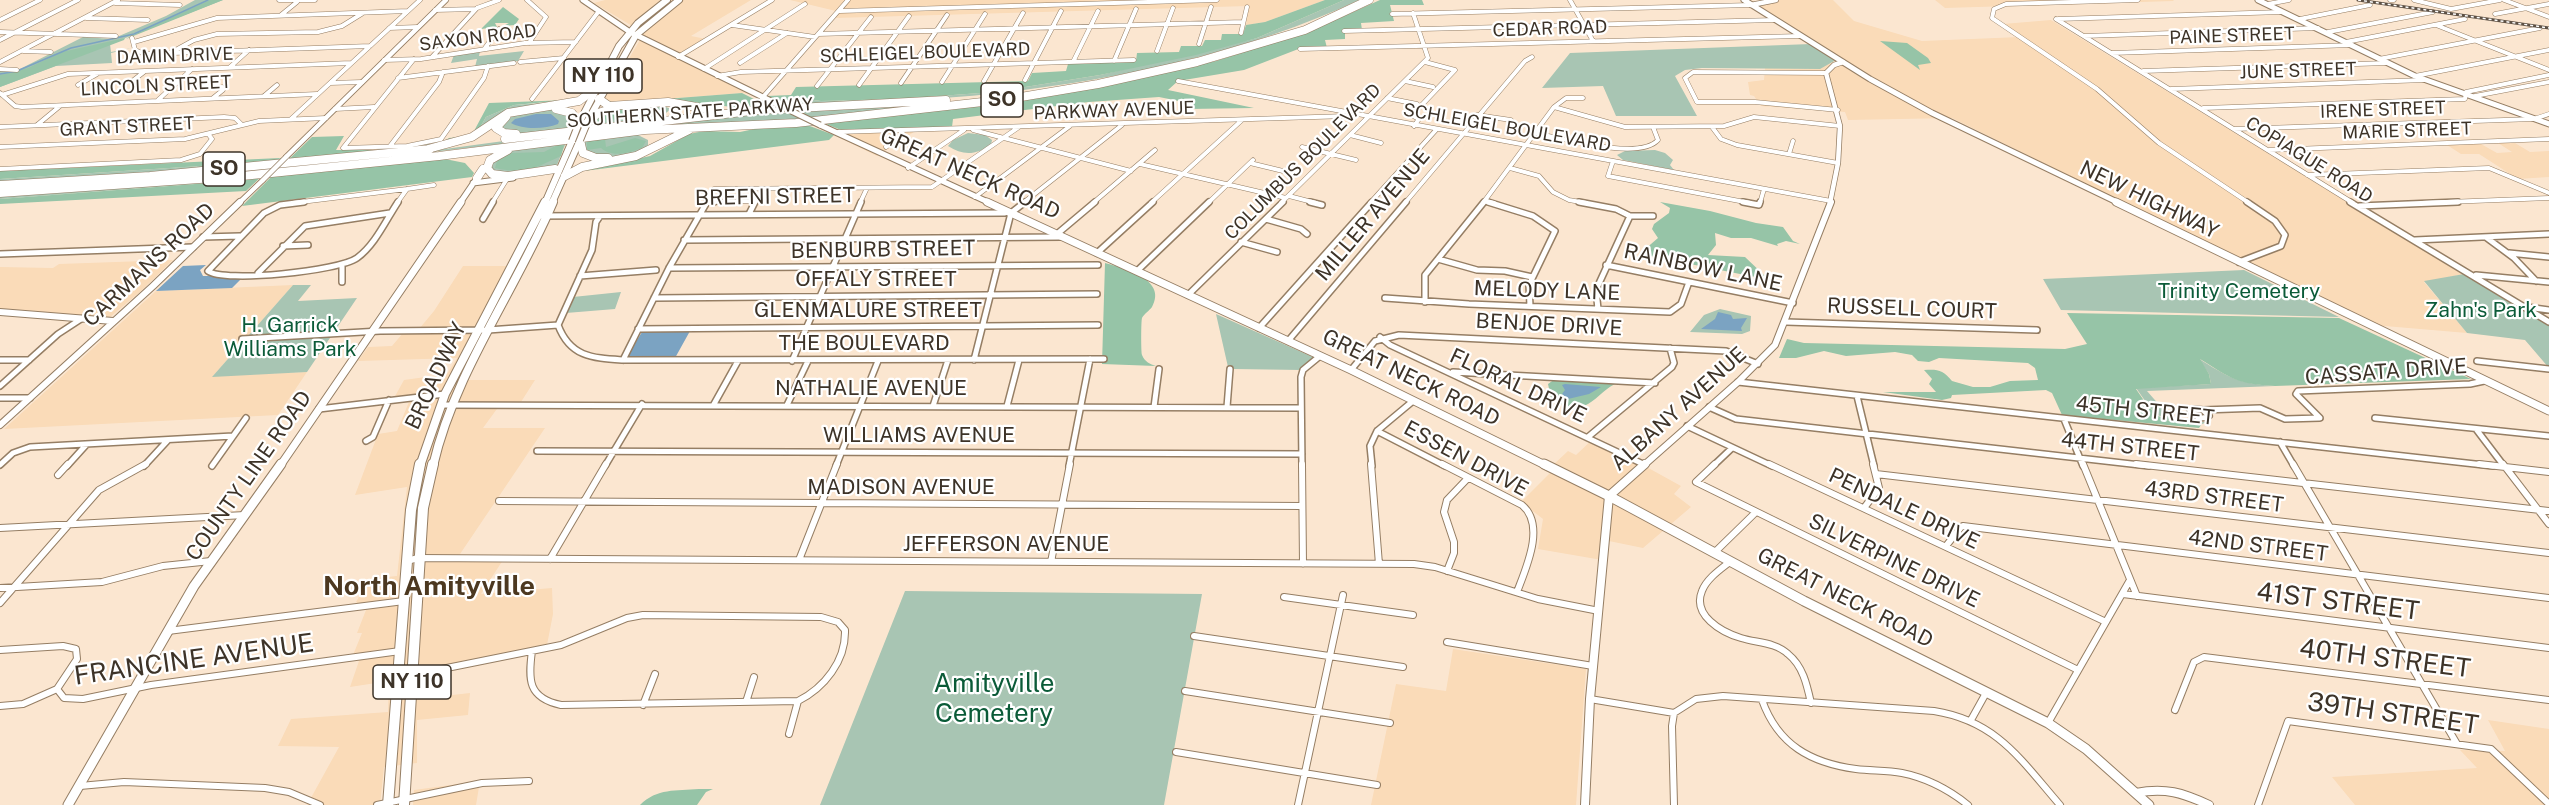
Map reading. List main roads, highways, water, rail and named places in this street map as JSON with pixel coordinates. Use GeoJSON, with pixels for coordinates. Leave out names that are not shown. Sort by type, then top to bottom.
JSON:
{"type":"FeatureCollection","features":[{"type":"Feature","properties":{"kind":"highway","name":"SOUTHERN STATE PARKWAY"},"geometry":{"type":"LineString","coordinates":[[0,185],[150,176],[429,149],[760,110],[976,98],[1096,81],[1253,44],[1305,26],[1364,0]]}},
{"type":"Feature","properties":{"kind":"highway","name":"SOUTHERN STATE PARKWAY"},"geometry":{"type":"LineString","coordinates":[[0,193],[206,179],[439,156],[620,132],[796,123],[1009,99],[1098,84],[1254,46],[1305,30],[1370,0]]}},
{"type":"Feature","properties":{"kind":"highway"},"geometry":{"type":"LineString","coordinates":[[429,149],[472,136],[508,113],[579,101],[595,89]]}},
{"type":"Feature","properties":{"kind":"highway"},"geometry":{"type":"LineString","coordinates":[[599,99],[603,105],[612,106],[668,102],[709,109],[760,110]]}},
{"type":"Feature","properties":{"kind":"highway"},"geometry":{"type":"LineString","coordinates":[[535,135],[504,132],[496,128],[505,118],[514,113],[536,108],[566,110],[583,123],[598,113],[613,109],[668,105],[673,109],[666,116],[636,123]]}},
{"type":"Feature","properties":{"kind":"highway"},"geometry":{"type":"LineString","coordinates":[[560,177],[579,167],[636,157],[684,132],[707,126]]}},
{"type":"Feature","properties":{"kind":"highway"},"geometry":{"type":"LineString","coordinates":[[576,141],[583,153],[596,158],[635,155],[652,142],[649,137],[620,132]]}},
{"type":"Feature","properties":{"kind":"highway"},"geometry":{"type":"LineString","coordinates":[[439,156],[503,152],[528,144]]}},
{"type":"Feature","properties":{"kind":"highway"},"geometry":{"type":"LineString","coordinates":[[503,152],[488,164],[487,168],[492,174],[508,176],[555,169]]}},
{"type":"Feature","properties":{"kind":"highway"},"geometry":{"type":"LineString","coordinates":[[469,155],[481,160],[483,169],[493,177],[507,179]]}},
{"type":"Feature","properties":{"kind":"highway"},"geometry":{"type":"LineString","coordinates":[[544,174],[564,162]]}},
{"type":"Feature","properties":{"kind":"highway"},"geometry":{"type":"LineString","coordinates":[[475,180],[483,169]]}},
{"type":"Feature","properties":{"kind":"main road","name":"GREAT NECK ROAD"},"geometry":{"type":"LineString","coordinates":[[583,0],[633,33],[716,76],[908,168],[1351,370],[1716,551],[1804,601],[2048,723],[2086,748],[2149,805]]}},
{"type":"Feature","properties":{"kind":"main road","name":"NY 110"},"geometry":{"type":"LineString","coordinates":[[633,33],[667,0]]}},
{"type":"Feature","properties":{"kind":"main road","name":"NY 110"},"geometry":{"type":"LineString","coordinates":[[633,33],[679,0]]}},
{"type":"Feature","properties":{"kind":"main road","name":"NEW HIGHWAY"},"geometry":{"type":"LineString","coordinates":[[1744,0],[1843,62],[1932,113],[2549,411]]}},
{"type":"Feature","properties":{"kind":"main road"},"geometry":{"type":"LineString","coordinates":[[2258,0],[2421,79],[2549,126]]}},
{"type":"Feature","properties":{"kind":"main road","name":"BROADWAY"},"geometry":{"type":"LineString","coordinates":[[404,801],[414,645],[411,510],[420,465],[445,394],[478,330],[514,271],[543,216],[576,141],[595,89],[618,49],[633,33]]}},
{"type":"Feature","properties":{"kind":"main road","name":"BROADWAY"},"geometry":{"type":"LineString","coordinates":[[583,123],[599,99],[633,33]]}},
{"type":"Feature","properties":{"kind":"main road"},"geometry":{"type":"LineString","coordinates":[[2467,96],[2549,126]]}},
{"type":"Feature","properties":{"kind":"main road","name":"BROADWAY"},"geometry":{"type":"LineString","coordinates":[[560,177],[564,162],[576,141]]}},
{"type":"Feature","properties":{"kind":"main road"},"geometry":{"type":"LineString","coordinates":[[475,180],[544,174],[560,177]]}},
{"type":"Feature","properties":{"kind":"main road","name":"COUNTY LINE ROAD"},"geometry":{"type":"LineString","coordinates":[[68,805],[194,586],[247,514],[475,180]]}},
{"type":"Feature","properties":{"kind":"main road","name":"BROADWAY"},"geometry":{"type":"LineString","coordinates":[[388,804],[404,601],[440,436],[451,404],[514,271]]}},
{"type":"Feature","properties":{"kind":"main road"},"geometry":{"type":"LineString","coordinates":[[411,510],[423,508]]}},
{"type":"Feature","properties":{"kind":"main road"},"geometry":{"type":"LineString","coordinates":[[403,618],[408,622],[406,643],[409,646],[414,645]]}},
{"type":"Feature","properties":{"kind":"main road"},"geometry":{"type":"LineString","coordinates":[[400,651],[408,654],[407,674],[412,675]]}},
{"type":"Feature","properties":{"kind":"water"},"geometry":{"type":"Polygon","coordinates":[[[536,114],[551,114],[559,121],[558,124],[534,128],[511,123],[515,119],[536,114]]]}},
{"type":"Feature","properties":{"kind":"water"},"geometry":{"type":"Polygon","coordinates":[[[206,265],[200,270],[203,276],[244,276],[232,288],[156,291],[183,266],[206,265]]]}},
{"type":"Feature","properties":{"kind":"water"},"geometry":{"type":"Polygon","coordinates":[[[1718,312],[1731,315],[1733,319],[1747,318],[1741,328],[1742,331],[1701,329],[1715,319],[1718,312]]]}},
{"type":"Feature","properties":{"kind":"water"},"geometry":{"type":"Polygon","coordinates":[[[690,331],[675,358],[626,358],[642,332],[690,331]]]}},
{"type":"Feature","properties":{"kind":"water"},"geometry":{"type":"Polygon","coordinates":[[[1562,385],[1601,387],[1589,394],[1568,399],[1562,394],[1565,390],[1562,385]]]}},
{"type":"Feature","properties":{"kind":"waterway"},"geometry":{"type":"LineString","coordinates":[[0,74],[17,71],[71,48],[134,34],[208,0]]}},
{"type":"Feature","properties":{"kind":"railway"},"geometry":{"type":"LineString","coordinates":[[2358,0],[2549,28]]}},
{"type":"Feature","properties":{"kind":"district","name":"North Amityville"},"geometry":{"type":"Point","coordinates":[429,587]}},
{"type":"Feature","properties":{"kind":"park label","name":"Trinity Cemetery"},"geometry":{"type":"Point","coordinates":[2239,292]}},
{"type":"Feature","properties":{"kind":"park label","name":"Zahn's Park"},"geometry":{"type":"Point","coordinates":[2481,311]}},
{"type":"Feature","properties":{"kind":"park label","name":"H. Garrick Williams Park"},"geometry":{"type":"Point","coordinates":[290,338]}},
{"type":"Feature","properties":{"kind":"park label","name":"Amityville Cemetery"},"geometry":{"type":"Point","coordinates":[994,699]}}]}
